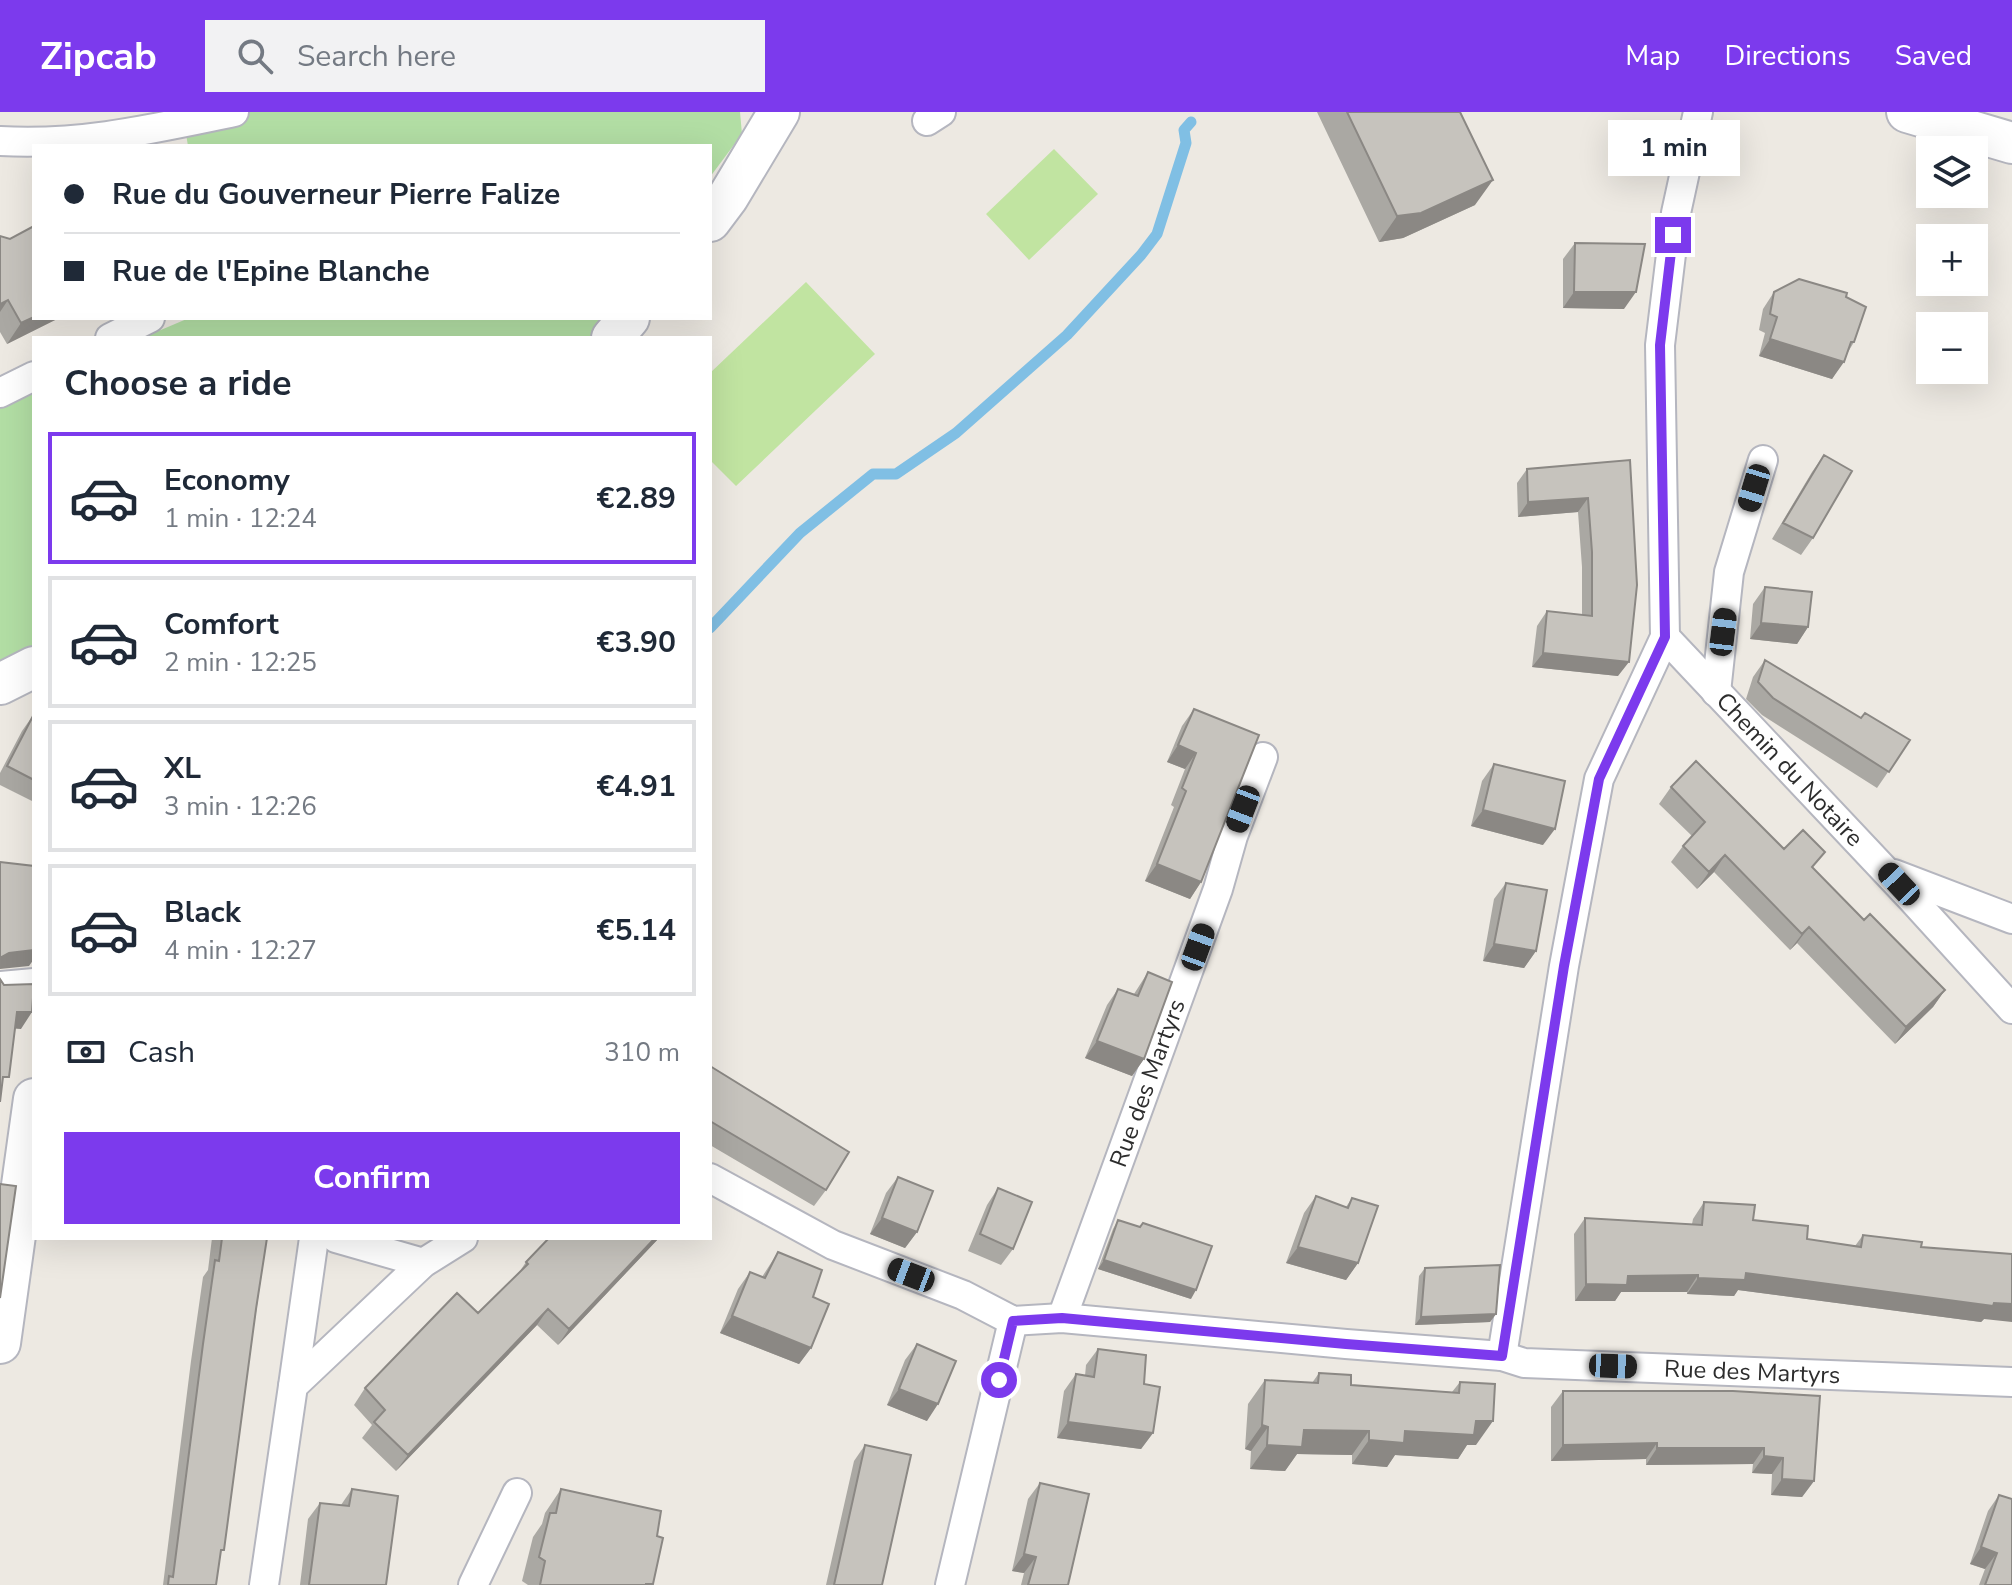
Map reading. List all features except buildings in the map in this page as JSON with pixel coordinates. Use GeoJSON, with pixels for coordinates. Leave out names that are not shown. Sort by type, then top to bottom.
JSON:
{"type":"FeatureCollection","features":[{"type":"Feature","properties":{"kind":"main road"},"geometry":{"type":"LineString","coordinates":[[712,218],[779,112]]}},
{"type":"Feature","properties":{"kind":"main road"},"geometry":{"type":"LineString","coordinates":[[1907,112],[2012,143]]}},
{"type":"Feature","properties":{"kind":"main road"},"geometry":{"type":"LineString","coordinates":[[614,336],[627,320]]}},
{"type":"Feature","properties":{"kind":"main road"},"geometry":{"type":"LineString","coordinates":[[0,684],[32,668]]}},
{"type":"Feature","properties":{"kind":"main road"},"geometry":{"type":"LineString","coordinates":[[0,1343],[32,1113]]}},
{"type":"Feature","properties":{"kind":"street"},"geometry":{"type":"LineString","coordinates":[[0,141],[29,143],[102,139],[234,112]]}},
{"type":"Feature","properties":{"kind":"street"},"geometry":{"type":"LineString","coordinates":[[1502,1356],[1564,966],[1599,779],[1665,637],[1660,345],[1676,213],[1698,112]]}},
{"type":"Feature","properties":{"kind":"street"},"geometry":{"type":"LineString","coordinates":[[114,336],[146,320]]}},
{"type":"Feature","properties":{"kind":"street"},"geometry":{"type":"LineString","coordinates":[[0,393],[32,377]]}},
{"type":"Feature","properties":{"kind":"street"},"geometry":{"type":"LineString","coordinates":[[1716,692],[1729,572],[1763,460]]}},
{"type":"Feature","properties":{"kind":"street","name":"Chemin du Notaire"},"geometry":{"type":"LineString","coordinates":[[1665,637],[2012,1009]]}},
{"type":"Feature","properties":{"kind":"street","name":"Rue des Martyrs"},"geometry":{"type":"LineString","coordinates":[[1062,1318],[1263,757]]}},
{"type":"Feature","properties":{"kind":"street"},"geometry":{"type":"LineString","coordinates":[[1886,871],[2012,919]]}},
{"type":"Feature","properties":{"kind":"street"},"geometry":{"type":"LineString","coordinates":[[0,986],[32,983]]}},
{"type":"Feature","properties":{"kind":"street"},"geometry":{"type":"LineString","coordinates":[[712,1179],[833,1245],[963,1295],[1013,1321],[950,1585]]}},
{"type":"Feature","properties":{"kind":"street"},"geometry":{"type":"LineString","coordinates":[[264,1585],[314,1240]]}},
{"type":"Feature","properties":{"kind":"street"},"geometry":{"type":"LineString","coordinates":[[343,1240],[423,1263]]}},
{"type":"Feature","properties":{"kind":"street"},"geometry":{"type":"LineString","coordinates":[[293,1386],[423,1263],[460,1240]]}},
{"type":"Feature","properties":{"kind":"street","name":"Rue des Martyrs"},"geometry":{"type":"LineString","coordinates":[[1013,1321],[1062,1318],[1502,1356],[1524,1363],[2012,1382]]}},
{"type":"Feature","properties":{"kind":"street"},"geometry":{"type":"LineString","coordinates":[[473,1585],[517,1493]]}},
{"type":"Feature","properties":{"kind":"green space"},"geometry":{"type":"Polygon","coordinates":[[[234,112],[740,112],[742,134],[712,174],[712,144],[188,144],[184,122],[234,112]]]}},
{"type":"Feature","properties":{"kind":"green space"},"geometry":{"type":"Polygon","coordinates":[[[1054,149],[1098,194],[1029,260],[986,214],[1054,149]]]}},
{"type":"Feature","properties":{"kind":"green space"},"geometry":{"type":"Polygon","coordinates":[[[806,282],[875,354],[736,486],[712,462],[712,371],[806,282]]]}},
{"type":"Feature","properties":{"kind":"green space"},"geometry":{"type":"Polygon","coordinates":[[[184,320],[602,320],[590,336],[147,336],[184,320]]]}},
{"type":"Feature","properties":{"kind":"green space"},"geometry":{"type":"Polygon","coordinates":[[[32,386],[32,668],[0,684],[0,400],[32,386]]]}},
{"type":"Feature","properties":{"kind":"waterway"},"geometry":{"type":"LineString","coordinates":[[712,626],[800,533],[873,474],[896,474],[956,433],[1067,335],[1157,234],[1186,143],[1184,130],[1191,122]]}},
{"type":"Feature","properties":{"kind":"route"},"geometry":{"type":"LineString","coordinates":[[999,1380],[1013,1321],[1062,1318],[1502,1356],[1564,966],[1599,779],[1665,637],[1660,345],[1673,235]]}}]}
